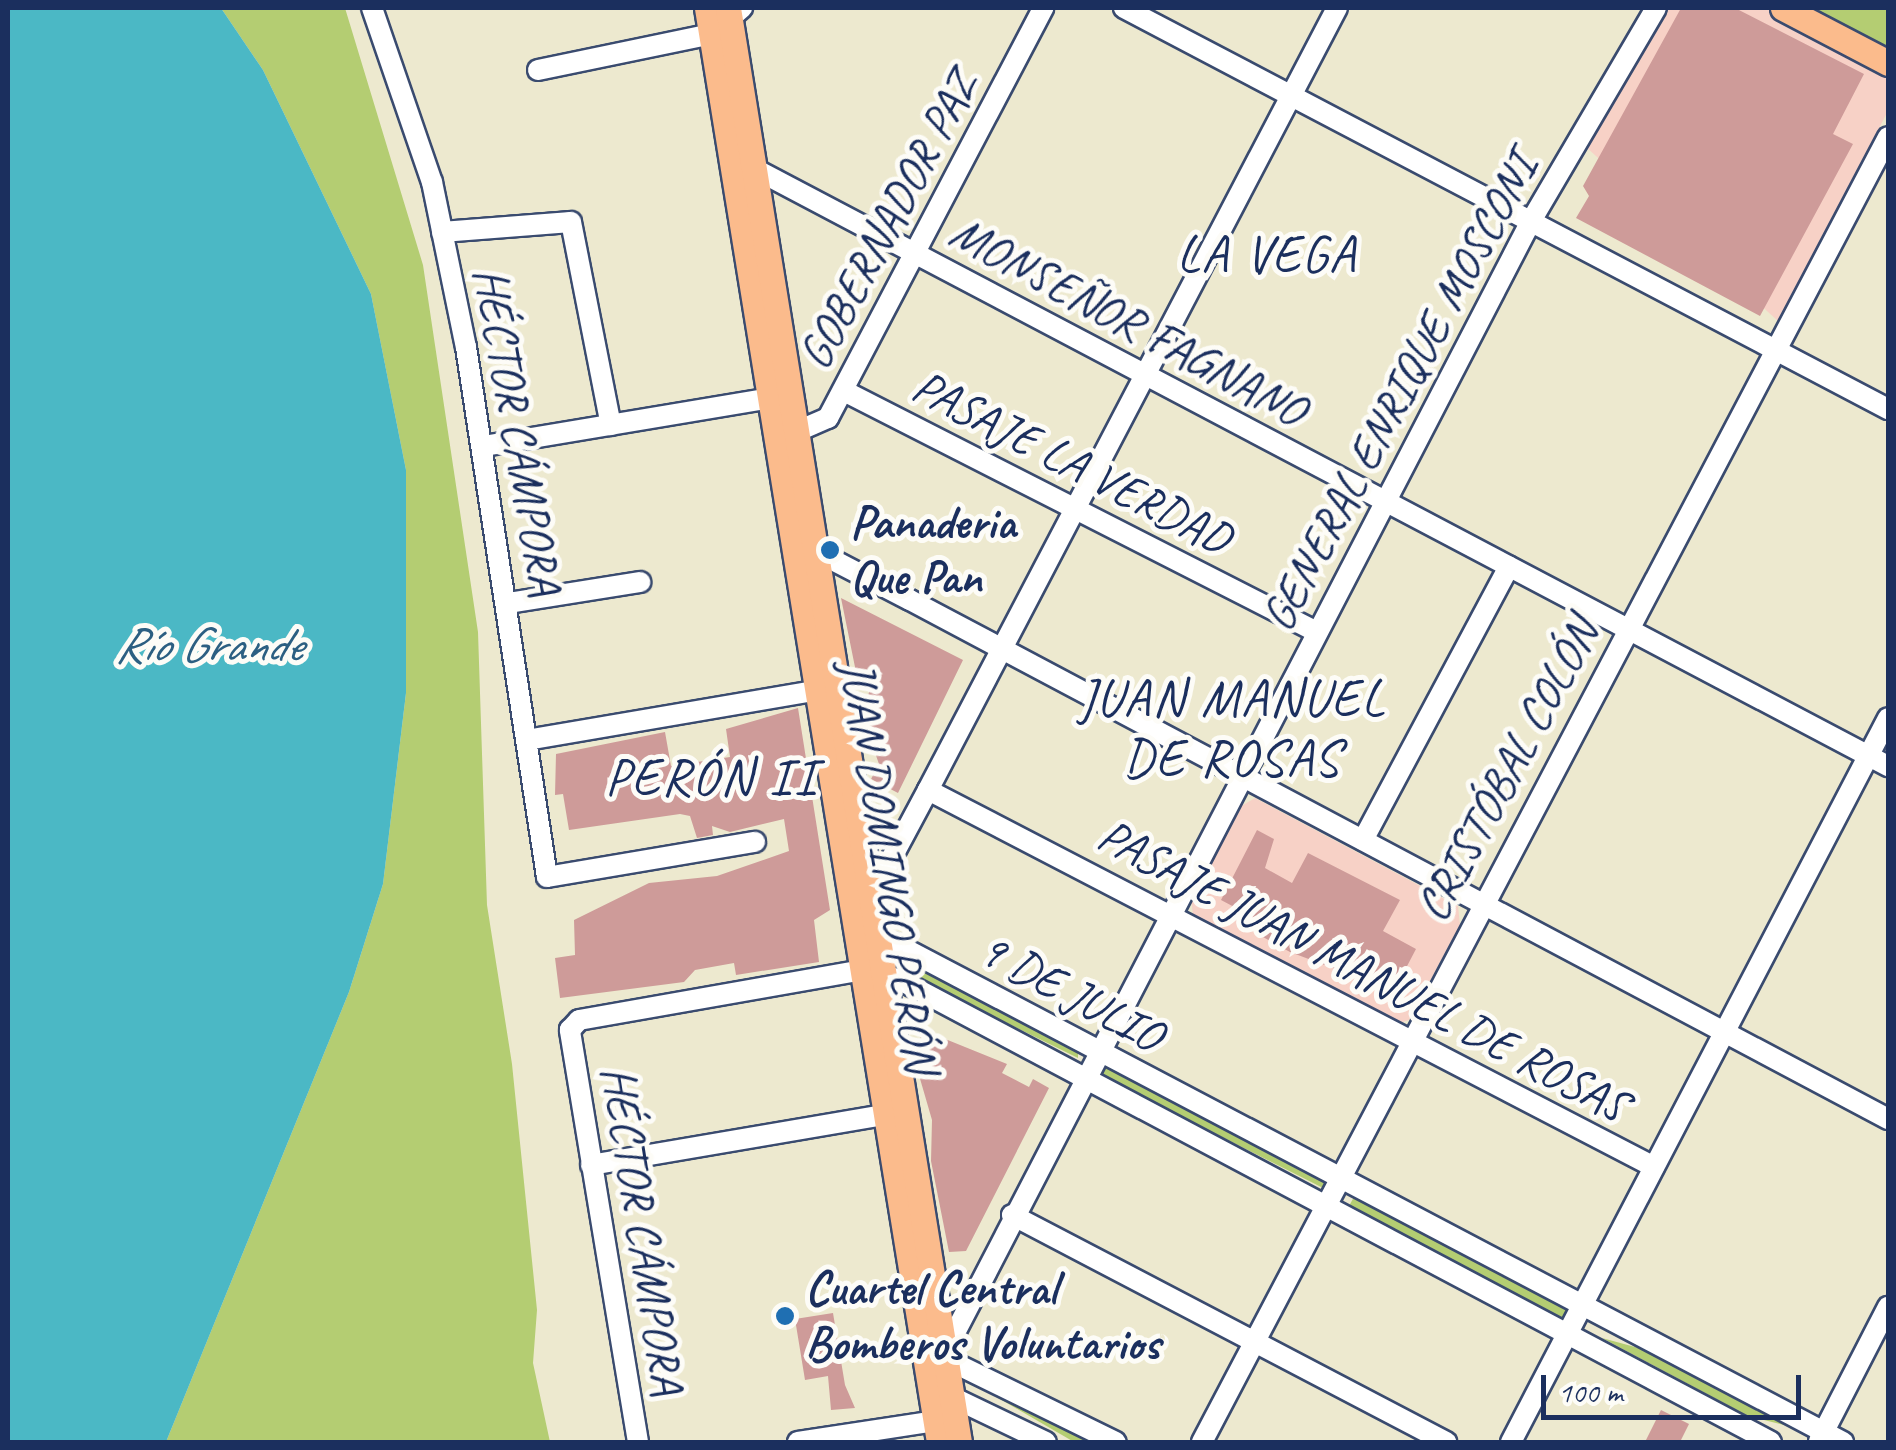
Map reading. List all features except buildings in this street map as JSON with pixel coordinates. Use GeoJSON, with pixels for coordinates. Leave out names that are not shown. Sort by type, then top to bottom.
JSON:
{"type":"FeatureCollection","features":[{"type":"Feature","properties":{"kind":"main road","name":"JUAN DOMINGO PERÓN"},"geometry":{"type":"LineString","coordinates":[[707,8],[728,18]]}},
{"type":"Feature","properties":{"kind":"main road"},"geometry":{"type":"LineString","coordinates":[[1784,8],[1888,63]]}},
{"type":"Feature","properties":{"kind":"main road","name":"JUAN DOMINGO PERÓN"},"geometry":{"type":"LineString","coordinates":[[728,18],[755,170],[781,397]]}},
{"type":"Feature","properties":{"kind":"main road","name":"JUAN DOMINGO PERÓN"},"geometry":{"type":"LineString","coordinates":[[728,18],[787,436],[935,1354],[938,1432]]}},
{"type":"Feature","properties":{"kind":"main road","name":"JUAN DOMINGO PERÓN"},"geometry":{"type":"LineString","coordinates":[[862,891],[879,941],[874,972],[885,1115],[935,1354],[952,1398],[959,1442]]}},
{"type":"Feature","properties":{"kind":"street","name":"HÉCTOR CÁMPORA"},"geometry":{"type":"LineString","coordinates":[[372,8],[442,232],[484,446],[547,877],[756,842]]}},
{"type":"Feature","properties":{"kind":"street","name":"GOBERNADOR PAZ"},"geometry":{"type":"LineString","coordinates":[[787,436],[828,418],[844,392],[1043,8]]}},
{"type":"Feature","properties":{"kind":"street"},"geometry":{"type":"LineString","coordinates":[[1124,8],[1888,409]]}},
{"type":"Feature","properties":{"kind":"street"},"geometry":{"type":"LineString","coordinates":[[862,891],[928,790],[1337,8]]}},
{"type":"Feature","properties":{"kind":"street","name":"GENERAL ENRIQUE MOSCONI"},"geometry":{"type":"LineString","coordinates":[[935,1354],[1098,1052],[1531,222],[1656,8]]}},
{"type":"Feature","properties":{"kind":"street"},"geometry":{"type":"LineString","coordinates":[[538,70],[728,18]]}},
{"type":"Feature","properties":{"kind":"street","name":"CRISTÓBAL COLÓN"},"geometry":{"type":"LineString","coordinates":[[1202,1442],[1626,628],[1888,137]]}},
{"type":"Feature","properties":{"kind":"street","name":"MONSEÑOR FAGNANO"},"geometry":{"type":"LineString","coordinates":[[755,170],[1888,766]]}},
{"type":"Feature","properties":{"kind":"street"},"geometry":{"type":"LineString","coordinates":[[442,232],[571,222],[611,425]]}},
{"type":"Feature","properties":{"kind":"street","name":"PASAJE LA VERDAD"},"geometry":{"type":"LineString","coordinates":[[844,392],[1316,632]]}},
{"type":"Feature","properties":{"kind":"street"},"geometry":{"type":"LineString","coordinates":[[484,446],[781,397]]}},
{"type":"Feature","properties":{"kind":"street"},"geometry":{"type":"LineString","coordinates":[[807,557],[1002,648],[1888,1119]]}},
{"type":"Feature","properties":{"kind":"street"},"geometry":{"type":"LineString","coordinates":[[1363,840],[1509,567]]}},
{"type":"Feature","properties":{"kind":"street"},"geometry":{"type":"LineString","coordinates":[[508,603],[640,582]]}},
{"type":"Feature","properties":{"kind":"street"},"geometry":{"type":"LineString","coordinates":[[528,740],[828,689]]}},
{"type":"Feature","properties":{"kind":"street"},"geometry":{"type":"LineString","coordinates":[[1511,1442],[1888,718]]}},
{"type":"Feature","properties":{"kind":"street","name":"PASAJE JUAN MANUEL DE ROSAS"},"geometry":{"type":"LineString","coordinates":[[928,790],[1654,1167]]}},
{"type":"Feature","properties":{"kind":"street","name":"9 DE JULIO"},"geometry":{"type":"LineString","coordinates":[[879,941],[1582,1306],[1820,1437],[1842,1442]]}},
{"type":"Feature","properties":{"kind":"street","name":"HÉCTOR CÁMPORA"},"geometry":{"type":"LineString","coordinates":[[638,1442],[570,1030],[579,1020],[874,972]]}},
{"type":"Feature","properties":{"kind":"street","name":"9 DE JULIO"},"geometry":{"type":"LineString","coordinates":[[874,972],[1771,1442]]}},
{"type":"Feature","properties":{"kind":"street"},"geometry":{"type":"LineString","coordinates":[[592,1166],[885,1115]]}},
{"type":"Feature","properties":{"kind":"street"},"geometry":{"type":"LineString","coordinates":[[1012,1215],[1446,1442]]}},
{"type":"Feature","properties":{"kind":"street"},"geometry":{"type":"LineString","coordinates":[[1820,1437],[1888,1306]]}},
{"type":"Feature","properties":{"kind":"street"},"geometry":{"type":"LineString","coordinates":[[935,1354],[1116,1442]]}},
{"type":"Feature","properties":{"kind":"street"},"geometry":{"type":"LineString","coordinates":[[798,1442],[938,1432],[952,1398],[1046,1442]]}},
{"type":"Feature","properties":{"kind":"shaded area"},"geometry":{"type":"Polygon","coordinates":[[[1660,8],[1773,8],[1888,69],[1888,111],[1778,321],[1586,147],[1660,8]]]}},
{"type":"Feature","properties":{"kind":"shaded area"},"geometry":{"type":"Polygon","coordinates":[[[1255,798],[1458,906],[1460,925],[1409,1020],[1396,1024],[1193,916],[1191,897],[1238,808],[1255,798]]]}},
{"type":"Feature","properties":{"kind":"green space"},"geometry":{"type":"Polygon","coordinates":[[[221,8],[345,8],[423,265],[478,632],[487,905],[512,1064],[537,1310],[533,1363],[550,1442],[166,1442],[349,992],[383,884],[406,693],[406,470],[371,294],[263,70],[221,8]]]}},
{"type":"Feature","properties":{"kind":"green space"},"geometry":{"type":"Polygon","coordinates":[[[1809,8],[1888,8],[1888,48],[1883,46],[1809,8]]]}},
{"type":"Feature","properties":{"kind":"green space"},"geometry":{"type":"Polygon","coordinates":[[[912,961],[1078,1052],[1078,1058],[905,973],[912,961]]]}},
{"type":"Feature","properties":{"kind":"green space"},"geometry":{"type":"Polygon","coordinates":[[[1106,1065],[1326,1183],[1327,1190],[1101,1076],[1106,1065]]]}},
{"type":"Feature","properties":{"kind":"green space"},"geometry":{"type":"Polygon","coordinates":[[[1355,1195],[1572,1310],[1567,1321],[1349,1206],[1355,1195]]]}},
{"type":"Feature","properties":{"kind":"green space"},"geometry":{"type":"Polygon","coordinates":[[[1602,1338],[1646,1350],[1792,1427],[1748,1416],[1602,1338]]]}},
{"type":"Feature","properties":{"kind":"green space"},"geometry":{"type":"Polygon","coordinates":[[[964,1378],[1094,1442],[1074,1442],[964,1378]]]}},
{"type":"Feature","properties":{"kind":"water","name":"Río Grande"},"geometry":{"type":"Polygon","coordinates":[[[8,8],[221,8],[263,70],[371,294],[406,470],[406,693],[383,884],[349,992],[166,1442],[8,1442],[8,8]]]}},
{"type":"Feature","properties":{"kind":"place","name":"Panaderia Que Pan"},"geometry":{"type":"Point","coordinates":[830,550]}},
{"type":"Feature","properties":{"kind":"place","name":"Cuartel Central Bomberos Voluntarios"},"geometry":{"type":"Point","coordinates":[785,1316]}},
{"type":"Feature","properties":{"kind":"district","name":"LA VEGA"},"geometry":{"type":"Point","coordinates":[1267,255]}},
{"type":"Feature","properties":{"kind":"district","name":"JUAN MANUEL DE ROSAS"},"geometry":{"type":"Point","coordinates":[1232,729]}},
{"type":"Feature","properties":{"kind":"district","name":"PERÓN II"},"geometry":{"type":"Point","coordinates":[711,778]}}]}
